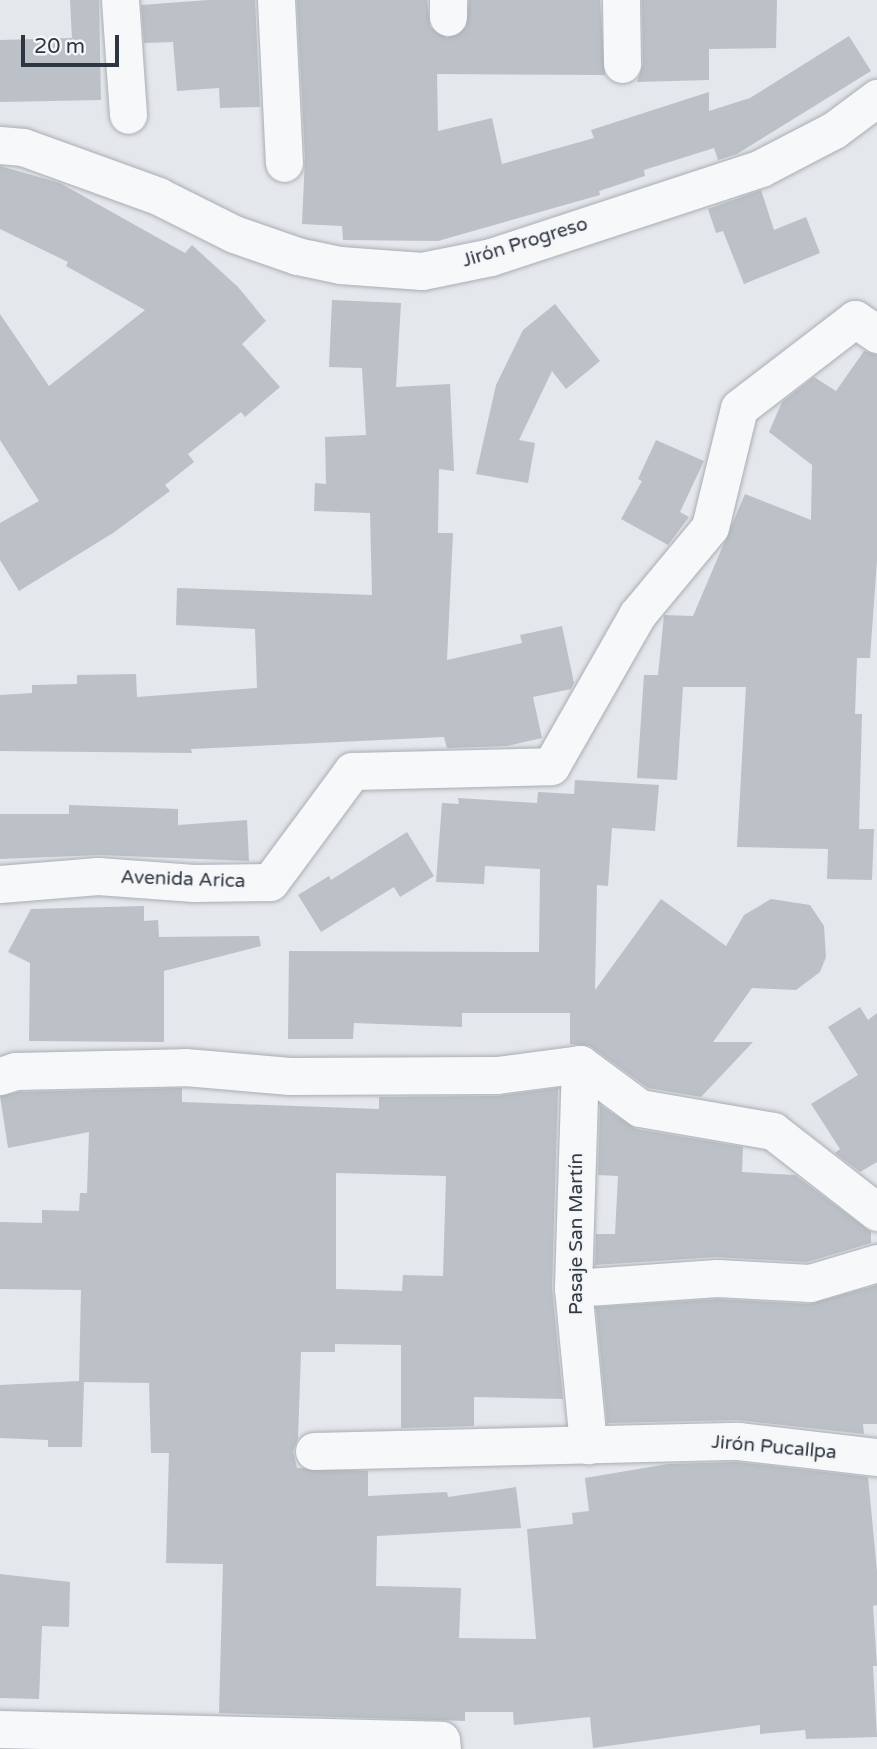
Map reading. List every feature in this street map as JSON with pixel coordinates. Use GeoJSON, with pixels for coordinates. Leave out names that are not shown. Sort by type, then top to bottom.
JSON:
{"type":"FeatureCollection","features":[{"type":"Feature","properties":{"kind":"street"},"geometry":{"type":"LineString","coordinates":[[120,0],[128,115]]}},
{"type":"Feature","properties":{"kind":"street"},"geometry":{"type":"LineString","coordinates":[[276,0],[284,163]]}},
{"type":"Feature","properties":{"kind":"street"},"geometry":{"type":"LineString","coordinates":[[621,0],[622,64]]}},
{"type":"Feature","properties":{"kind":"street","name":"Jirón Progreso"},"geometry":{"type":"LineString","coordinates":[[0,145],[23,147],[158,196],[234,234],[296,256],[340,265],[422,271],[491,257],[761,167],[834,130],[877,98]]}},
{"type":"Feature","properties":{"kind":"street","name":"Avenida Arica"},"geometry":{"type":"LineString","coordinates":[[0,884],[98,876],[194,883],[270,881],[352,771],[551,766],[637,615],[710,527],[739,408],[855,319],[877,334]]}},
{"type":"Feature","properties":{"kind":"street"},"geometry":{"type":"LineString","coordinates":[[0,1076],[15,1071],[185,1067],[290,1076],[497,1075],[580,1064],[640,1108],[773,1131],[877,1212]]}},
{"type":"Feature","properties":{"kind":"street","name":"Pasaje San Martín"},"geometry":{"type":"LineString","coordinates":[[580,1064],[573,1288],[588,1445]]}},
{"type":"Feature","properties":{"kind":"street"},"geometry":{"type":"LineString","coordinates":[[573,1288],[717,1278],[810,1283],[877,1263]]}},
{"type":"Feature","properties":{"kind":"street","name":"Jirón Pucallpa"},"geometry":{"type":"LineString","coordinates":[[314,1451],[738,1441],[877,1457]]}},
{"type":"Feature","properties":{"kind":"street"},"geometry":{"type":"LineString","coordinates":[[0,1729],[442,1744]]}},
{"type":"Feature","properties":{"kind":"building"},"geometry":{"type":"Polygon","coordinates":[[[70,0],[99,0],[101,100],[0,102],[0,40],[72,38],[70,0]]]}},
{"type":"Feature","properties":{"kind":"building"},"geometry":{"type":"Polygon","coordinates":[[[255,0],[260,107],[220,108],[219,88],[177,91],[173,42],[144,43],[141,5],[255,0]]]}},
{"type":"Feature","properties":{"kind":"building"},"geometry":{"type":"Polygon","coordinates":[[[297,0],[427,0],[430,27],[447,38],[466,27],[469,0],[600,0],[605,75],[437,74],[438,131],[492,118],[502,164],[594,138],[591,130],[709,92],[709,111],[750,98],[849,36],[871,71],[737,154],[718,160],[714,148],[644,170],[645,176],[599,191],[600,195],[438,241],[343,240],[342,226],[302,224],[305,157],[297,0]]]}},
{"type":"Feature","properties":{"kind":"building"},"geometry":{"type":"Polygon","coordinates":[[[642,0],[777,0],[776,48],[709,49],[709,80],[637,82],[643,64],[642,0]]]}},
{"type":"Feature","properties":{"kind":"building"},"geometry":{"type":"Polygon","coordinates":[[[0,166],[60,183],[185,253],[192,245],[238,287],[266,321],[242,344],[280,387],[245,417],[241,412],[188,454],[194,462],[165,485],[170,491],[113,533],[19,591],[0,560],[0,523],[39,501],[0,440],[0,314],[49,386],[145,310],[66,266],[68,262],[0,229],[0,166]]]}},
{"type":"Feature","properties":{"kind":"building"},"geometry":{"type":"Polygon","coordinates":[[[761,190],[774,230],[806,217],[820,253],[744,284],[723,231],[716,233],[708,209],[761,190]]]}},
{"type":"Feature","properties":{"kind":"building"},"geometry":{"type":"Polygon","coordinates":[[[332,300],[401,303],[396,387],[450,384],[454,471],[439,469],[438,533],[453,533],[447,660],[522,643],[520,635],[562,626],[574,683],[571,689],[533,697],[542,738],[507,746],[447,748],[444,737],[191,749],[192,753],[0,751],[0,695],[32,693],[32,685],[77,684],[77,675],[136,674],[137,697],[257,688],[255,629],[176,625],[177,588],[372,595],[370,513],[314,511],[315,483],[326,484],[325,437],[366,435],[362,368],[329,367],[332,300]]]}},
{"type":"Feature","properties":{"kind":"building"},"geometry":{"type":"Polygon","coordinates":[[[555,304],[600,361],[566,389],[552,371],[519,440],[535,443],[528,483],[476,474],[496,385],[523,330],[555,304]]]}},
{"type":"Feature","properties":{"kind":"building"},"geometry":{"type":"Polygon","coordinates":[[[864,351],[877,355],[877,560],[870,658],[857,658],[855,714],[862,714],[859,829],[874,829],[872,880],[827,879],[828,849],[737,847],[746,687],[683,687],[677,780],[637,778],[644,675],[658,675],[664,615],[693,616],[745,494],[811,520],[812,465],[769,432],[782,402],[814,377],[836,391],[864,351]]]}},
{"type":"Feature","properties":{"kind":"building"},"geometry":{"type":"Polygon","coordinates":[[[656,440],[704,461],[680,512],[689,517],[668,545],[621,519],[642,481],[638,479],[656,440]]]}},
{"type":"Feature","properties":{"kind":"building"},"geometry":{"type":"Polygon","coordinates":[[[575,780],[659,785],[655,831],[612,828],[608,886],[597,885],[595,990],[661,899],[726,946],[744,915],[771,899],[810,905],[824,926],[826,957],[820,972],[796,990],[752,988],[713,1042],[753,1042],[701,1097],[648,1088],[590,1046],[570,1044],[570,1013],[462,1013],[462,1027],[354,1023],[353,1039],[288,1039],[289,951],[539,952],[540,869],[485,866],[484,884],[436,882],[442,803],[459,804],[458,798],[537,803],[538,792],[574,794],[575,780]]]}},
{"type":"Feature","properties":{"kind":"building"},"geometry":{"type":"Polygon","coordinates":[[[69,805],[178,809],[178,825],[247,820],[249,861],[100,855],[0,859],[0,814],[69,814],[69,805]]]}},
{"type":"Feature","properties":{"kind":"building"},"geometry":{"type":"Polygon","coordinates":[[[407,832],[434,876],[400,897],[394,887],[321,932],[298,895],[329,876],[331,880],[407,832]]]}},
{"type":"Feature","properties":{"kind":"building"},"geometry":{"type":"Polygon","coordinates":[[[144,906],[144,921],[158,920],[159,937],[259,936],[261,946],[164,971],[164,1042],[29,1041],[30,963],[8,952],[31,909],[144,906]]]}},
{"type":"Feature","properties":{"kind":"building"},"geometry":{"type":"Polygon","coordinates":[[[860,1007],[868,1020],[877,1013],[877,1162],[860,1172],[835,1153],[840,1149],[811,1104],[858,1075],[828,1027],[860,1007]]]}},
{"type":"Feature","properties":{"kind":"building"},"geometry":{"type":"Polygon","coordinates":[[[182,1088],[182,1102],[379,1109],[379,1097],[497,1096],[558,1088],[552,1288],[563,1399],[474,1397],[474,1426],[401,1428],[401,1345],[335,1344],[335,1352],[301,1352],[298,1438],[293,1451],[297,1468],[368,1471],[368,1496],[447,1492],[448,1497],[516,1487],[521,1528],[377,1536],[376,1586],[461,1588],[459,1638],[536,1639],[527,1529],[573,1524],[572,1513],[589,1511],[585,1478],[668,1464],[737,1462],[868,1477],[877,1571],[877,1605],[873,1606],[877,1666],[873,1666],[877,1737],[806,1739],[805,1730],[760,1734],[760,1725],[593,1748],[590,1717],[514,1725],[513,1712],[465,1712],[465,1721],[219,1713],[223,1564],[166,1563],[169,1453],[151,1453],[149,1383],[84,1382],[82,1447],[48,1447],[48,1440],[0,1438],[0,1385],[79,1381],[81,1290],[0,1289],[0,1222],[42,1223],[42,1210],[79,1211],[80,1193],[87,1193],[89,1132],[8,1148],[0,1096],[19,1092],[182,1088]],[[336,1173],[336,1289],[402,1291],[403,1275],[443,1276],[446,1176],[336,1173]]]}},
{"type":"Feature","properties":{"kind":"building"},"geometry":{"type":"Polygon","coordinates":[[[600,1105],[636,1129],[743,1147],[742,1172],[795,1175],[871,1232],[871,1243],[807,1262],[716,1257],[595,1265],[596,1234],[615,1234],[618,1176],[598,1175],[600,1105]]]}},
{"type":"Feature","properties":{"kind":"building"},"geometry":{"type":"Polygon","coordinates":[[[877,1285],[877,1424],[863,1424],[864,1434],[738,1420],[607,1423],[596,1307],[717,1299],[809,1304],[877,1285]]]}},
{"type":"Feature","properties":{"kind":"building"},"geometry":{"type":"Polygon","coordinates":[[[0,1574],[70,1582],[69,1627],[42,1626],[39,1699],[0,1698],[0,1574]]]}}]}
